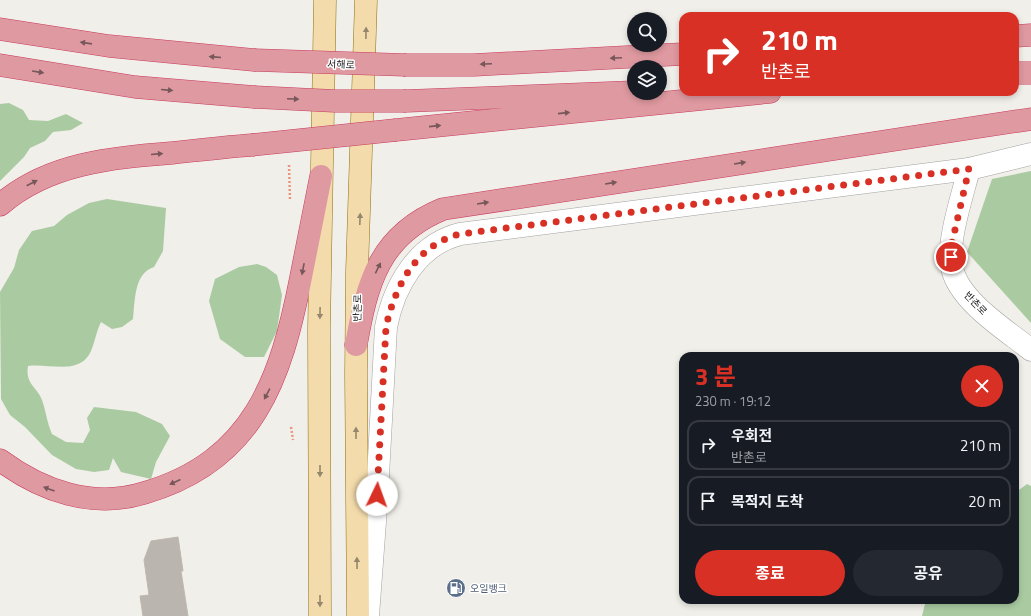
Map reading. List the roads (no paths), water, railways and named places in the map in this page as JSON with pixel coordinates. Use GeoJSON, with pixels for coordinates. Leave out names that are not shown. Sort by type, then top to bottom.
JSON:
{"type":"FeatureCollection","features":[{"type":"Feature","properties":{"kind":"highway","name":"서해로"},"geometry":{"type":"LineString","coordinates":[[0,29],[109,46],[254,60],[376,66],[474,65],[679,54]]}},
{"type":"Feature","properties":{"kind":"highway"},"geometry":{"type":"LineString","coordinates":[[1019,36],[1031,35]]}},
{"type":"Feature","properties":{"kind":"highway"},"geometry":{"type":"LineString","coordinates":[[0,65],[135,87],[254,97],[335,101],[406,101],[627,92]]}},
{"type":"Feature","properties":{"kind":"highway"},"geometry":{"type":"LineString","coordinates":[[1019,74],[1031,73]]}},
{"type":"Feature","properties":{"kind":"highway"},"geometry":{"type":"LineString","coordinates":[[667,90],[679,90]]}},
{"type":"Feature","properties":{"kind":"highway"},"geometry":{"type":"LineString","coordinates":[[0,205],[20,189],[78,165],[126,157],[731,96]]}},
{"type":"Feature","properties":{"kind":"highway"},"geometry":{"type":"LineString","coordinates":[[356,345],[367,294],[388,249],[407,228],[430,215],[443,210],[1031,119]]}},
{"type":"Feature","properties":{"kind":"highway"},"geometry":{"type":"LineString","coordinates":[[0,460],[27,478],[52,490],[69,495],[103,499],[138,495],[152,491],[196,471],[219,455],[248,425],[260,407],[276,373],[293,318],[321,176]]}},
{"type":"Feature","properties":{"kind":"main road"},"geometry":{"type":"LineString","coordinates":[[320,616],[321,176],[325,0]]}},
{"type":"Feature","properties":{"kind":"main road","name":"반촌로"},"geometry":{"type":"LineString","coordinates":[[358,616],[356,345],[366,0]]}},
{"type":"Feature","properties":{"kind":"street"},"geometry":{"type":"LineString","coordinates":[[368,616],[377,495],[386,327],[392,304],[403,280],[418,259],[437,241],[460,234],[969,169],[1031,154]]}},
{"type":"Feature","properties":{"kind":"street","name":"반촌로"},"geometry":{"type":"LineString","coordinates":[[969,169],[951,247],[952,268],[959,283],[978,307],[1031,350]]}},
{"type":"Feature","properties":{"kind":"place","name":"오일뱅크"},"geometry":{"type":"Point","coordinates":[456,588]}}]}
